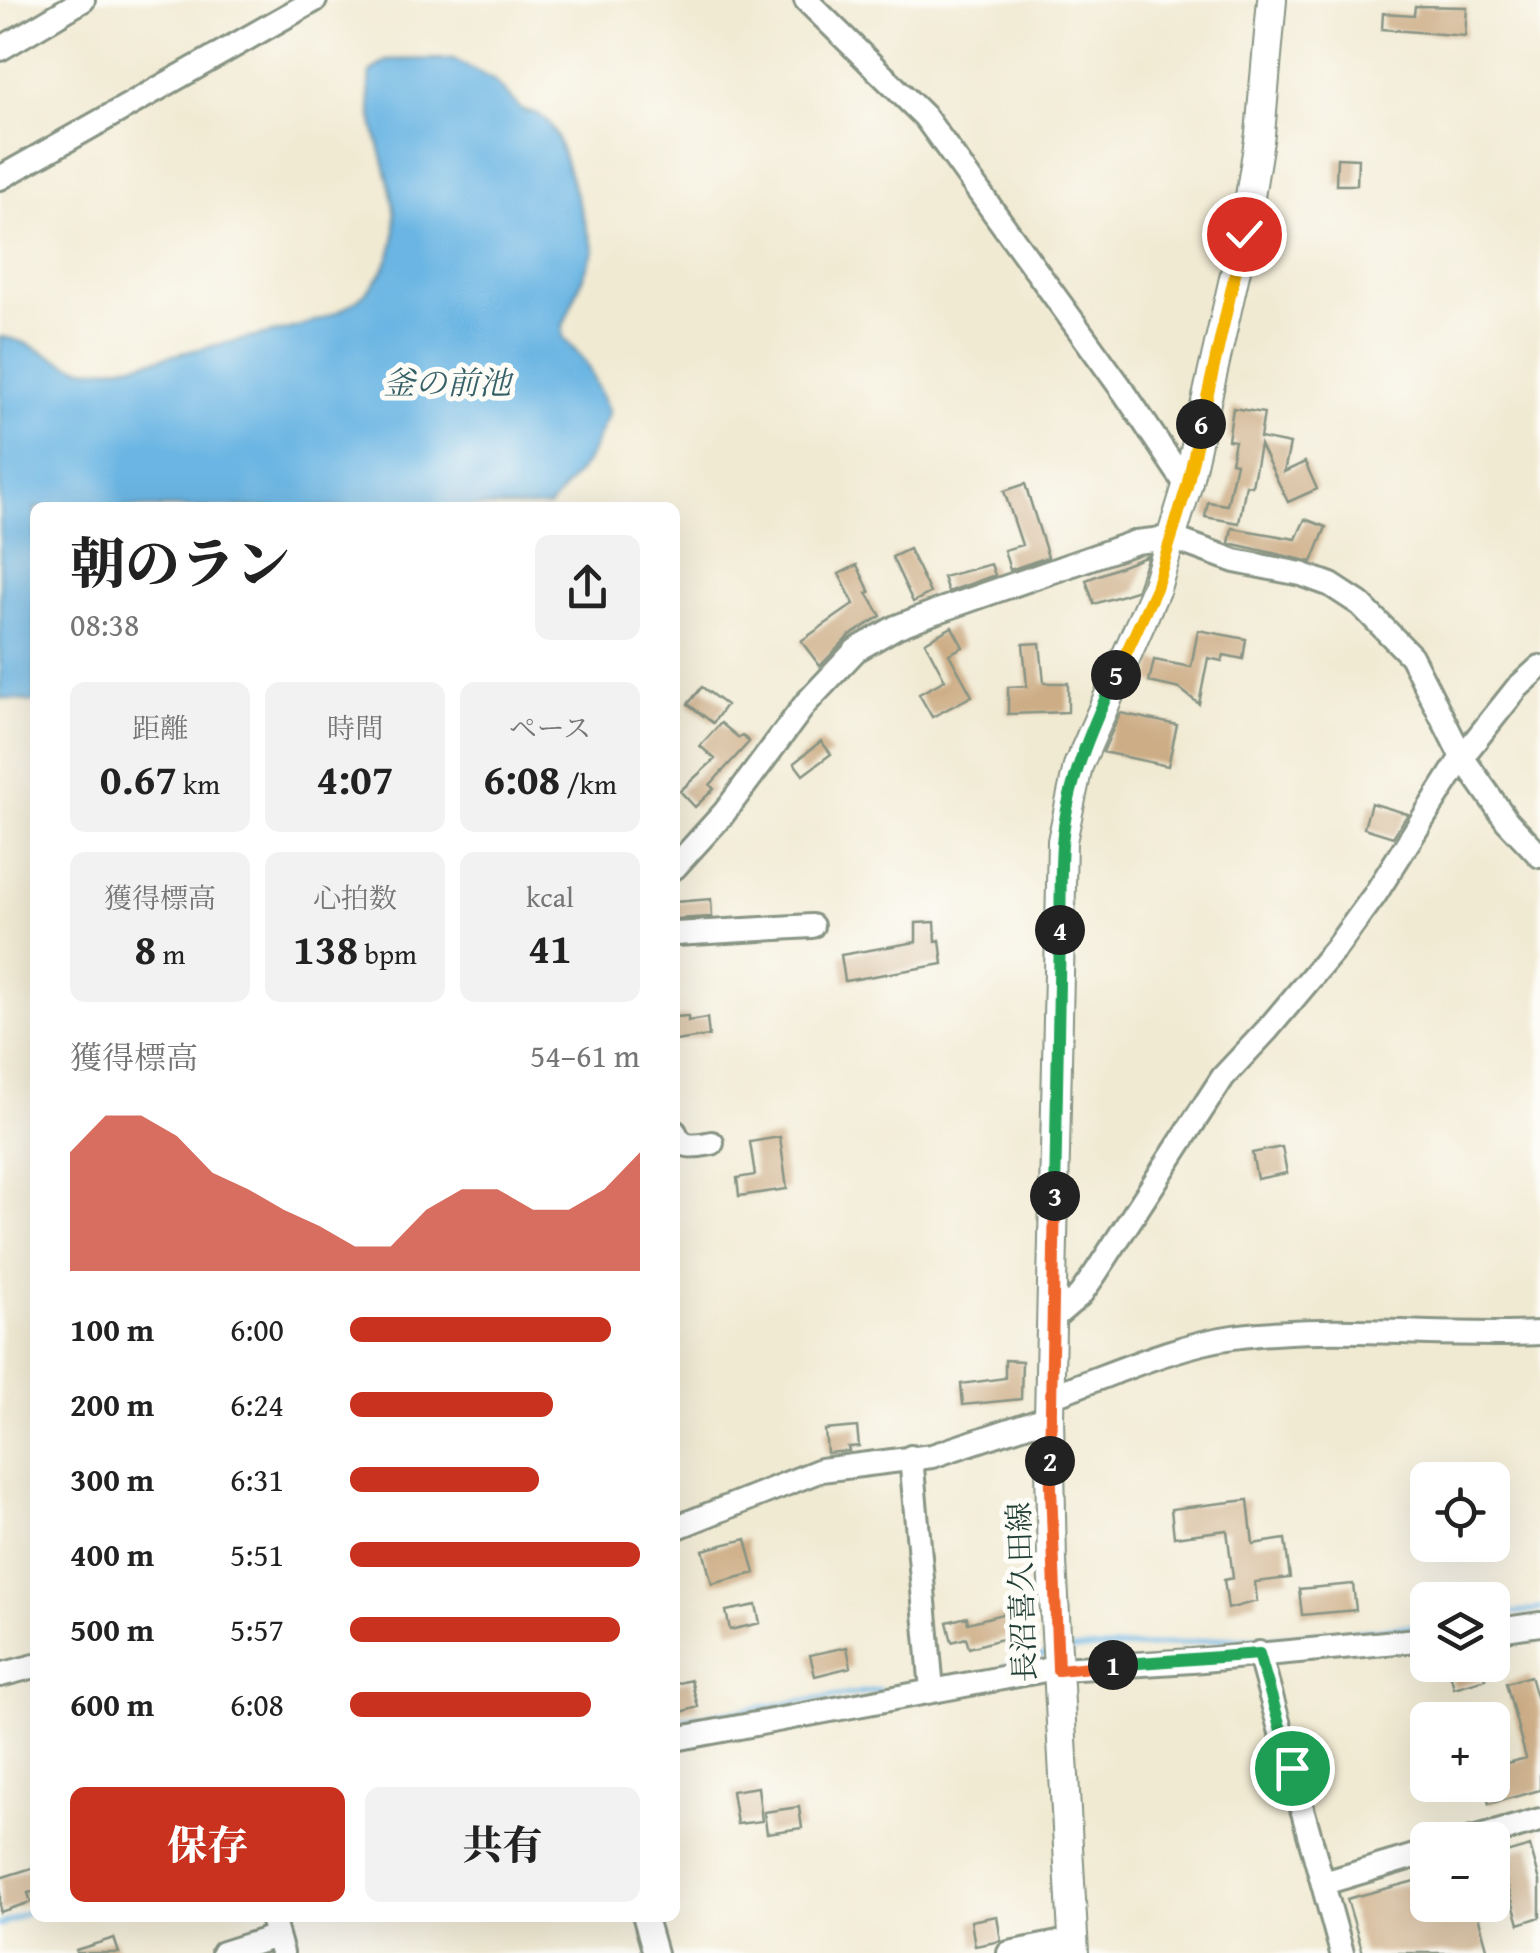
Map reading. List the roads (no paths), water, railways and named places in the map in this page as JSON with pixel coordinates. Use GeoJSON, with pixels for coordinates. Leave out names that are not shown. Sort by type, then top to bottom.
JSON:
{"type":"FeatureCollection","features":[{"type":"Feature","properties":{"kind":"main road","name":"長沼喜久田線"},"geometry":{"type":"LineString","coordinates":[[1074,1947],[1058,1670],[1050,1407],[1062,841],[1078,766],[1156,588],[1187,486],[1246,218],[1264,102],[1272,0]]}},
{"type":"Feature","properties":{"kind":"street"},"geometry":{"type":"LineString","coordinates":[[0,48],[84,0]]}},
{"type":"Feature","properties":{"kind":"street"},"geometry":{"type":"LineString","coordinates":[[0,178],[315,0]]}},
{"type":"Feature","properties":{"kind":"street"},"geometry":{"type":"LineString","coordinates":[[806,0],[925,117],[1124,392],[1187,486]]}},
{"type":"Feature","properties":{"kind":"street"},"geometry":{"type":"LineString","coordinates":[[680,861],[724,813],[806,703],[868,642],[935,612],[1136,542],[1172,538],[1235,561],[1331,584],[1360,604],[1411,656],[1462,756],[1507,821],[1540,856]]}},
{"type":"Feature","properties":{"kind":"street"},"geometry":{"type":"LineString","coordinates":[[1053,1318],[1095,1274],[1222,1077],[1267,1030],[1374,896],[1462,756],[1517,688],[1540,667]]}},
{"type":"Feature","properties":{"kind":"street"},"geometry":{"type":"LineString","coordinates":[[680,934],[812,926]]}},
{"type":"Feature","properties":{"kind":"street"},"geometry":{"type":"LineString","coordinates":[[680,1141],[689,1147],[712,1144]]}},
{"type":"Feature","properties":{"kind":"street"},"geometry":{"type":"LineString","coordinates":[[680,1526],[821,1470],[946,1452],[1180,1350],[1234,1337],[1314,1332],[1540,1333]]}},
{"type":"Feature","properties":{"kind":"street"},"geometry":{"type":"LineString","coordinates":[[911,1457],[932,1690]]}},
{"type":"Feature","properties":{"kind":"street"},"geometry":{"type":"LineString","coordinates":[[1510,1631],[1538,1631]]}},
{"type":"Feature","properties":{"kind":"street"},"geometry":{"type":"LineString","coordinates":[[680,1738],[1058,1670],[1410,1641]]}},
{"type":"Feature","properties":{"kind":"street"},"geometry":{"type":"LineString","coordinates":[[1259,1654],[1342,1953]]}},
{"type":"Feature","properties":{"kind":"street"},"geometry":{"type":"LineString","coordinates":[[0,1675],[30,1667]]}},
{"type":"Feature","properties":{"kind":"street"},"geometry":{"type":"LineString","coordinates":[[1510,1828],[1540,1820]]}},
{"type":"Feature","properties":{"kind":"street"},"geometry":{"type":"LineString","coordinates":[[1324,1883],[1410,1857]]}},
{"type":"Feature","properties":{"kind":"street"},"geometry":{"type":"LineString","coordinates":[[646,1922],[655,1953]]}},
{"type":"Feature","properties":{"kind":"street"},"geometry":{"type":"LineString","coordinates":[[223,1953],[277,1935]]}},
{"type":"Feature","properties":{"kind":"street"},"geometry":{"type":"LineString","coordinates":[[1009,1953],[1074,1947]]}},
{"type":"Feature","properties":{"kind":"water","name":"釜の前池"},"geometry":{"type":"Polygon","coordinates":[[[453,59],[493,80],[523,111],[538,114],[548,122],[557,137],[594,250],[563,326],[563,337],[586,363],[609,412],[588,460],[553,502],[30,502],[30,701],[0,698],[0,337],[79,367],[105,368],[275,333],[343,309],[363,295],[380,276],[394,242],[391,191],[369,92],[370,73],[386,60],[453,59]]]}},
{"type":"Feature","properties":{"kind":"waterway"},"geometry":{"type":"LineString","coordinates":[[1510,1613],[1540,1609]]}},
{"type":"Feature","properties":{"kind":"waterway"},"geometry":{"type":"LineString","coordinates":[[1067,1650],[1410,1627]]}},
{"type":"Feature","properties":{"kind":"waterway"},"geometry":{"type":"LineString","coordinates":[[1004,1667],[1047,1655]]}},
{"type":"Feature","properties":{"kind":"waterway"},"geometry":{"type":"LineString","coordinates":[[680,1719],[880,1690]]}},
{"type":"Feature","properties":{"kind":"waterway"},"geometry":{"type":"LineString","coordinates":[[0,1925],[30,1910]]}}]}
